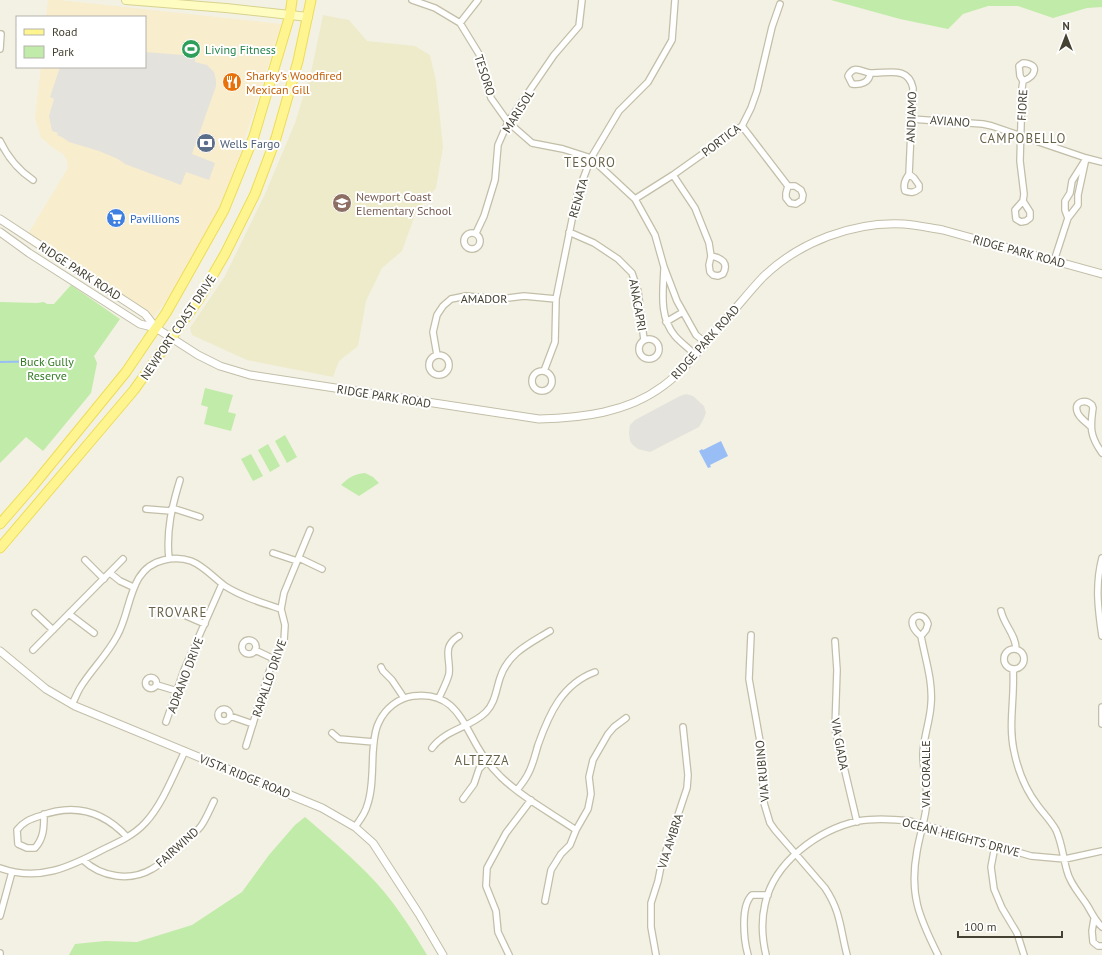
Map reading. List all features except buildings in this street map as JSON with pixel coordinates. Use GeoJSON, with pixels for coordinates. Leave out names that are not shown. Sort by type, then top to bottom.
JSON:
{"type":"FeatureCollection","features":[{"type":"Feature","properties":{"kind":"main road"},"geometry":{"type":"LineString","coordinates":[[126,0],[226,8],[308,17]]}},
{"type":"Feature","properties":{"kind":"main road","name":"NEWPORT COAST DRIVE"},"geometry":{"type":"LineString","coordinates":[[0,524],[126,372],[156,328],[224,210],[254,136],[290,15],[292,0]]}},
{"type":"Feature","properties":{"kind":"main road","name":"NEWPORT COAST DRIVE"},"geometry":{"type":"LineString","coordinates":[[0,548],[134,390],[199,299],[225,254],[255,194],[276,138],[292,87],[311,0]]}},
{"type":"Feature","properties":{"kind":"street","name":"TESORO"},"geometry":{"type":"LineString","coordinates":[[412,0],[435,8],[460,23],[479,54],[491,98],[508,122],[532,143],[563,149],[591,158],[635,199],[655,235],[676,301],[696,334],[706,343]]}},
{"type":"Feature","properties":{"kind":"street"},"geometry":{"type":"LineString","coordinates":[[460,23],[478,0]]}},
{"type":"Feature","properties":{"kind":"street","name":"MARISOL"},"geometry":{"type":"LineString","coordinates":[[476,233],[484,216],[495,180],[498,145],[508,122],[554,55],[579,26],[582,0]]}},
{"type":"Feature","properties":{"kind":"street","name":"RENATA"},"geometry":{"type":"LineString","coordinates":[[544,371],[555,342],[556,298],[577,195],[591,158],[619,111],[648,82],[672,40],[675,0]]}},
{"type":"Feature","properties":{"kind":"street","name":"PORTICA"},"geometry":{"type":"LineString","coordinates":[[635,199],[673,175],[742,126],[757,91],[772,27],[780,4]]}},
{"type":"Feature","properties":{"kind":"street"},"geometry":{"type":"LineString","coordinates":[[0,49],[1,34]]}},
{"type":"Feature","properties":{"kind":"street","name":"ANDIAMO"},"geometry":{"type":"LineString","coordinates":[[870,73],[899,72],[909,78],[913,88],[908,174]]}},
{"type":"Feature","properties":{"kind":"street","name":"FIORE"},"geometry":{"type":"LineString","coordinates":[[1023,81],[1020,136],[1020,161],[1024,194],[1023,201]]}},
{"type":"Feature","properties":{"kind":"street","name":"AVIANO"},"geometry":{"type":"LineString","coordinates":[[911,119],[983,124],[1102,162]]}},
{"type":"Feature","properties":{"kind":"street"},"geometry":{"type":"LineString","coordinates":[[742,126],[788,186]]}},
{"type":"Feature","properties":{"kind":"street"},"geometry":{"type":"LineString","coordinates":[[0,142],[10,160],[20,171],[33,180]]}},
{"type":"Feature","properties":{"kind":"street"},"geometry":{"type":"LineString","coordinates":[[1068,218],[1065,210],[1065,201],[1070,193],[1072,181],[1086,158]]}},
{"type":"Feature","properties":{"kind":"street"},"geometry":{"type":"LineString","coordinates":[[1054,261],[1068,218],[1078,205],[1078,195],[1086,158]]}},
{"type":"Feature","properties":{"kind":"street"},"geometry":{"type":"LineString","coordinates":[[673,175],[695,208],[709,243],[711,256]]}},
{"type":"Feature","properties":{"kind":"street"},"geometry":{"type":"LineString","coordinates":[[1070,193],[1078,195]]}},
{"type":"Feature","properties":{"kind":"street","name":"RIDGE PARK ROAD"},"geometry":{"type":"LineString","coordinates":[[0,219],[145,314],[156,328]]}},
{"type":"Feature","properties":{"kind":"street","name":"RIDGE PARK ROAD"},"geometry":{"type":"LineString","coordinates":[[0,232],[140,324],[156,328],[198,355],[220,366],[250,375],[539,419],[588,416],[605,412],[637,401],[662,387],[695,355],[764,277],[796,252],[815,242],[854,228],[884,224],[923,226],[943,230],[1102,274]]}},
{"type":"Feature","properties":{"kind":"street","name":"ANACAPRI"},"geometry":{"type":"LineString","coordinates":[[569,232],[594,243],[618,259],[632,273],[638,291],[644,340]]}},
{"type":"Feature","properties":{"kind":"street","name":"TESORO"},"geometry":{"type":"LineString","coordinates":[[664,267],[662,299],[666,322],[675,336],[695,355]]}},
{"type":"Feature","properties":{"kind":"street","name":"AMADOR"},"geometry":{"type":"LineString","coordinates":[[437,355],[433,332],[437,315],[451,298],[466,296],[499,299],[524,296],[556,298]]}},
{"type":"Feature","properties":{"kind":"street"},"geometry":{"type":"LineString","coordinates":[[666,322],[683,312]]}},
{"type":"Feature","properties":{"kind":"street"},"geometry":{"type":"LineString","coordinates":[[1090,426],[1094,438],[1102,453]]}},
{"type":"Feature","properties":{"kind":"street"},"geometry":{"type":"LineString","coordinates":[[169,558],[167,544],[171,510],[180,480]]}},
{"type":"Feature","properties":{"kind":"street"},"geometry":{"type":"LineString","coordinates":[[146,509],[171,510],[200,517]]}},
{"type":"Feature","properties":{"kind":"street"},"geometry":{"type":"LineString","coordinates":[[72,704],[81,688],[118,635],[138,578],[149,567],[169,558],[184,559],[195,563],[222,584],[243,596],[281,609],[284,594],[310,530]]}},
{"type":"Feature","properties":{"kind":"street"},"geometry":{"type":"LineString","coordinates":[[273,553],[298,559],[322,569]]}},
{"type":"Feature","properties":{"kind":"street"},"geometry":{"type":"LineString","coordinates":[[1102,558],[1097,583],[1097,597],[1102,636]]}},
{"type":"Feature","properties":{"kind":"street"},"geometry":{"type":"LineString","coordinates":[[33,650],[123,559]]}},
{"type":"Feature","properties":{"kind":"street"},"geometry":{"type":"LineString","coordinates":[[85,560],[104,579]]}},
{"type":"Feature","properties":{"kind":"street"},"geometry":{"type":"LineString","coordinates":[[110,573],[120,582],[134,587]]}},
{"type":"Feature","properties":{"kind":"street","name":"ADRANO DRIVE"},"geometry":{"type":"LineString","coordinates":[[166,722],[184,670],[222,584]]}},
{"type":"Feature","properties":{"kind":"street","name":"RAPALLO DRIVE"},"geometry":{"type":"LineString","coordinates":[[246,746],[274,659],[284,641],[285,625],[281,609]]}},
{"type":"Feature","properties":{"kind":"street"},"geometry":{"type":"LineString","coordinates":[[1001,611],[1004,620],[1014,637],[1016,649],[1022,653],[1024,660],[1021,667],[1013,669],[1007,666],[1004,658],[1008,652],[1016,649]]}},
{"type":"Feature","properties":{"kind":"street"},"geometry":{"type":"LineString","coordinates":[[35,613],[53,630]]}},
{"type":"Feature","properties":{"kind":"street"},"geometry":{"type":"LineString","coordinates":[[70,614],[94,633]]}},
{"type":"Feature","properties":{"kind":"street"},"geometry":{"type":"LineString","coordinates":[[182,614],[205,624]]}},
{"type":"Feature","properties":{"kind":"street"},"geometry":{"type":"LineString","coordinates":[[432,748],[444,736],[479,718],[491,705],[504,668],[514,654],[550,631]]}},
{"type":"Feature","properties":{"kind":"street"},"geometry":{"type":"LineString","coordinates":[[439,698],[449,674],[448,649],[450,643],[459,636]]}},
{"type":"Feature","properties":{"kind":"street","name":"VIA RUBINO"},"geometry":{"type":"LineString","coordinates":[[751,636],[749,679],[761,747],[764,803],[770,823],[832,898],[838,910],[847,955]]}},
{"type":"Feature","properties":{"kind":"street","name":"VIA CORALLE"},"geometry":{"type":"LineString","coordinates":[[921,636],[928,671],[931,704],[924,740],[923,755],[927,788],[924,825],[914,864],[915,895],[922,922],[938,955]]}},
{"type":"Feature","properties":{"kind":"street","name":"VIA GIADA"},"geometry":{"type":"LineString","coordinates":[[835,641],[837,670],[835,729],[857,822]]}},
{"type":"Feature","properties":{"kind":"street"},"geometry":{"type":"LineString","coordinates":[[255,650],[274,659]]}},
{"type":"Feature","properties":{"kind":"street","name":"VISTA RIDGE ROAD"},"geometry":{"type":"LineString","coordinates":[[0,651],[46,689],[72,704],[322,808],[354,827],[373,843],[419,914],[443,955]]}},
{"type":"Feature","properties":{"kind":"street"},"geometry":{"type":"LineString","coordinates":[[381,666],[383,671],[392,680],[404,698]]}},
{"type":"Feature","properties":{"kind":"street"},"geometry":{"type":"LineString","coordinates":[[1013,669],[1011,733],[1017,765],[1022,780],[1030,794],[1056,830],[1069,877],[1094,919],[1102,927]]}},
{"type":"Feature","properties":{"kind":"street"},"geometry":{"type":"LineString","coordinates":[[517,790],[528,774],[539,743],[559,700],[567,689],[578,680],[595,672]]}},
{"type":"Feature","properties":{"kind":"street"},"geometry":{"type":"LineString","coordinates":[[157,685],[177,691]]}},
{"type":"Feature","properties":{"kind":"street"},"geometry":{"type":"LineString","coordinates":[[354,827],[364,813],[370,799],[375,732],[382,716],[388,708],[404,698],[430,695],[450,704],[457,711],[477,747],[502,778],[531,800],[576,830]]}},
{"type":"Feature","properties":{"kind":"street"},"geometry":{"type":"LineString","coordinates":[[1102,707],[1102,724]]}},
{"type":"Feature","properties":{"kind":"street"},"geometry":{"type":"LineString","coordinates":[[230,716],[253,724]]}},
{"type":"Feature","properties":{"kind":"street"},"geometry":{"type":"LineString","coordinates":[[545,901],[551,870],[561,854],[570,845],[590,802],[589,777],[594,756],[614,727],[626,718]]}},
{"type":"Feature","properties":{"kind":"street","name":"VIA AMBRA"},"geometry":{"type":"LineString","coordinates":[[656,955],[651,927],[651,903],[661,866],[687,788],[688,775],[683,727]]}},
{"type":"Feature","properties":{"kind":"street"},"geometry":{"type":"LineString","coordinates":[[332,733],[339,739],[374,742]]}},
{"type":"Feature","properties":{"kind":"street"},"geometry":{"type":"LineString","coordinates":[[0,868],[12,872],[32,874],[47,873],[83,860],[127,837],[143,825],[153,813],[185,751]]}},
{"type":"Feature","properties":{"kind":"street"},"geometry":{"type":"LineString","coordinates":[[462,799],[474,784],[479,769],[487,761]]}},
{"type":"Feature","properties":{"kind":"street"},"geometry":{"type":"LineString","coordinates":[[509,955],[498,932],[496,911],[486,886],[487,868],[506,833],[531,800]]}},
{"type":"Feature","properties":{"kind":"street","name":"FAIRWIND"},"geometry":{"type":"LineString","coordinates":[[83,860],[94,869],[113,875],[133,876],[148,872],[158,865],[201,826],[214,801]]}},
{"type":"Feature","properties":{"kind":"street"},"geometry":{"type":"LineString","coordinates":[[44,814],[43,835],[35,848],[27,848],[18,844],[17,830],[22,824],[44,814],[58,810],[70,809],[93,813],[111,822],[127,837]]}},
{"type":"Feature","properties":{"kind":"street","name":"OCEAN HEIGHTS DRIVE"},"geometry":{"type":"LineString","coordinates":[[766,955],[762,931],[762,917],[768,895],[779,874],[796,855],[812,842],[829,831],[857,822],[878,819],[910,821],[1031,856],[1065,859],[1102,851]]}},
{"type":"Feature","properties":{"kind":"street"},"geometry":{"type":"LineString","coordinates":[[995,846],[991,867],[994,889],[1002,908],[1017,933],[1024,955]]}},
{"type":"Feature","properties":{"kind":"street"},"geometry":{"type":"LineString","coordinates":[[0,914],[12,872]]}},
{"type":"Feature","properties":{"kind":"street"},"geometry":{"type":"LineString","coordinates":[[748,955],[744,922],[746,903],[752,895],[768,895]]}},
{"type":"Feature","properties":{"kind":"street"},"geometry":{"type":"LineString","coordinates":[[1094,919],[1092,931],[1093,942],[1098,946],[1102,946]]}},
{"type":"Feature","properties":{"kind":"shaded area"},"geometry":{"type":"Polygon","coordinates":[[[48,0],[59,0],[281,24],[239,157],[207,243],[154,317],[28,234],[68,168],[67,160],[63,154],[41,137],[35,118],[41,68],[146,68],[146,16],[46,16],[48,0]]]}},
{"type":"Feature","properties":{"kind":"shaded area","name":"Newport Coast Elementary School"},"geometry":{"type":"Polygon","coordinates":[[[323,15],[349,20],[367,41],[415,46],[430,55],[436,81],[443,147],[436,188],[416,212],[402,251],[382,268],[366,301],[358,346],[339,361],[333,377],[247,360],[192,335],[190,328],[225,276],[265,194],[295,123],[312,68],[323,15]]]}},
{"type":"Feature","properties":{"kind":"shaded area"},"geometry":{"type":"Polygon","coordinates":[[[146,52],[195,56],[195,62],[207,65],[214,72],[216,80],[216,86],[192,154],[215,163],[209,180],[186,172],[181,185],[125,164],[118,159],[99,151],[69,142],[57,135],[58,133],[52,131],[49,116],[54,99],[50,97],[60,68],[146,68],[146,52]]]}},
{"type":"Feature","properties":{"kind":"shaded area"},"geometry":{"type":"Polygon","coordinates":[[[686,394],[693,396],[704,406],[706,413],[699,427],[650,452],[638,449],[633,445],[630,441],[629,433],[630,425],[635,420],[686,394]]]}},
{"type":"Feature","properties":{"kind":"green space"},"geometry":{"type":"Polygon","coordinates":[[[831,0],[1102,0],[1102,7],[1087,8],[1053,18],[1018,6],[988,6],[963,14],[948,29],[900,19],[831,0]]]}},
{"type":"Feature","properties":{"kind":"green space","name":"Buck Gully Reserve"},"geometry":{"type":"Polygon","coordinates":[[[71,285],[120,319],[94,356],[97,363],[91,393],[43,451],[26,437],[0,463],[0,302],[44,302],[47,304],[54,304],[71,285]]]}},
{"type":"Feature","properties":{"kind":"green space"},"geometry":{"type":"Polygon","coordinates":[[[205,388],[233,395],[228,412],[236,414],[231,431],[204,424],[208,407],[201,405],[205,388]]]}},
{"type":"Feature","properties":{"kind":"green space"},"geometry":{"type":"Polygon","coordinates":[[[285,435],[297,457],[287,463],[275,441],[285,435]]]}},
{"type":"Feature","properties":{"kind":"green space"},"geometry":{"type":"Polygon","coordinates":[[[268,444],[280,466],[270,472],[258,450],[268,444]]]}},
{"type":"Feature","properties":{"kind":"green space"},"geometry":{"type":"Polygon","coordinates":[[[251,454],[263,476],[253,481],[241,459],[251,454]]]}},
{"type":"Feature","properties":{"kind":"green space"},"geometry":{"type":"Polygon","coordinates":[[[365,473],[373,477],[379,483],[359,496],[341,485],[352,476],[365,473]]]}},
{"type":"Feature","properties":{"kind":"green space"},"geometry":{"type":"Polygon","coordinates":[[[305,817],[344,851],[376,882],[400,912],[427,955],[69,955],[75,944],[105,941],[137,942],[192,925],[242,892],[269,855],[295,825],[305,817]]]}},
{"type":"Feature","properties":{"kind":"water"},"geometry":{"type":"Polygon","coordinates":[[[721,441],[728,456],[710,465],[711,467],[708,468],[699,451],[721,441]]]}},
{"type":"Feature","properties":{"kind":"waterway"},"geometry":{"type":"LineString","coordinates":[[0,362],[55,361]]}},
{"type":"Feature","properties":{"kind":"place","name":"Living Fitness"},"geometry":{"type":"Point","coordinates":[191,49]}},
{"type":"Feature","properties":{"kind":"place","name":"Sharky's Woodfired Mexican Gill"},"geometry":{"type":"Point","coordinates":[232,82]}},
{"type":"Feature","properties":{"kind":"place","name":"Wells Fargo"},"geometry":{"type":"Point","coordinates":[206,143]}},
{"type":"Feature","properties":{"kind":"place","name":"Newport Coast Elementary School"},"geometry":{"type":"Point","coordinates":[342,203]}},
{"type":"Feature","properties":{"kind":"place","name":"Pavillions"},"geometry":{"type":"Point","coordinates":[116,218]}},
{"type":"Feature","properties":{"kind":"district","name":"CAMPOBELLO"},"geometry":{"type":"Point","coordinates":[1023,138]}},
{"type":"Feature","properties":{"kind":"district","name":"TESORO"},"geometry":{"type":"Point","coordinates":[590,162]}},
{"type":"Feature","properties":{"kind":"district","name":"TROVARE"},"geometry":{"type":"Point","coordinates":[178,612]}},
{"type":"Feature","properties":{"kind":"district","name":"ALTEZZA"},"geometry":{"type":"Point","coordinates":[482,760]}}]}
